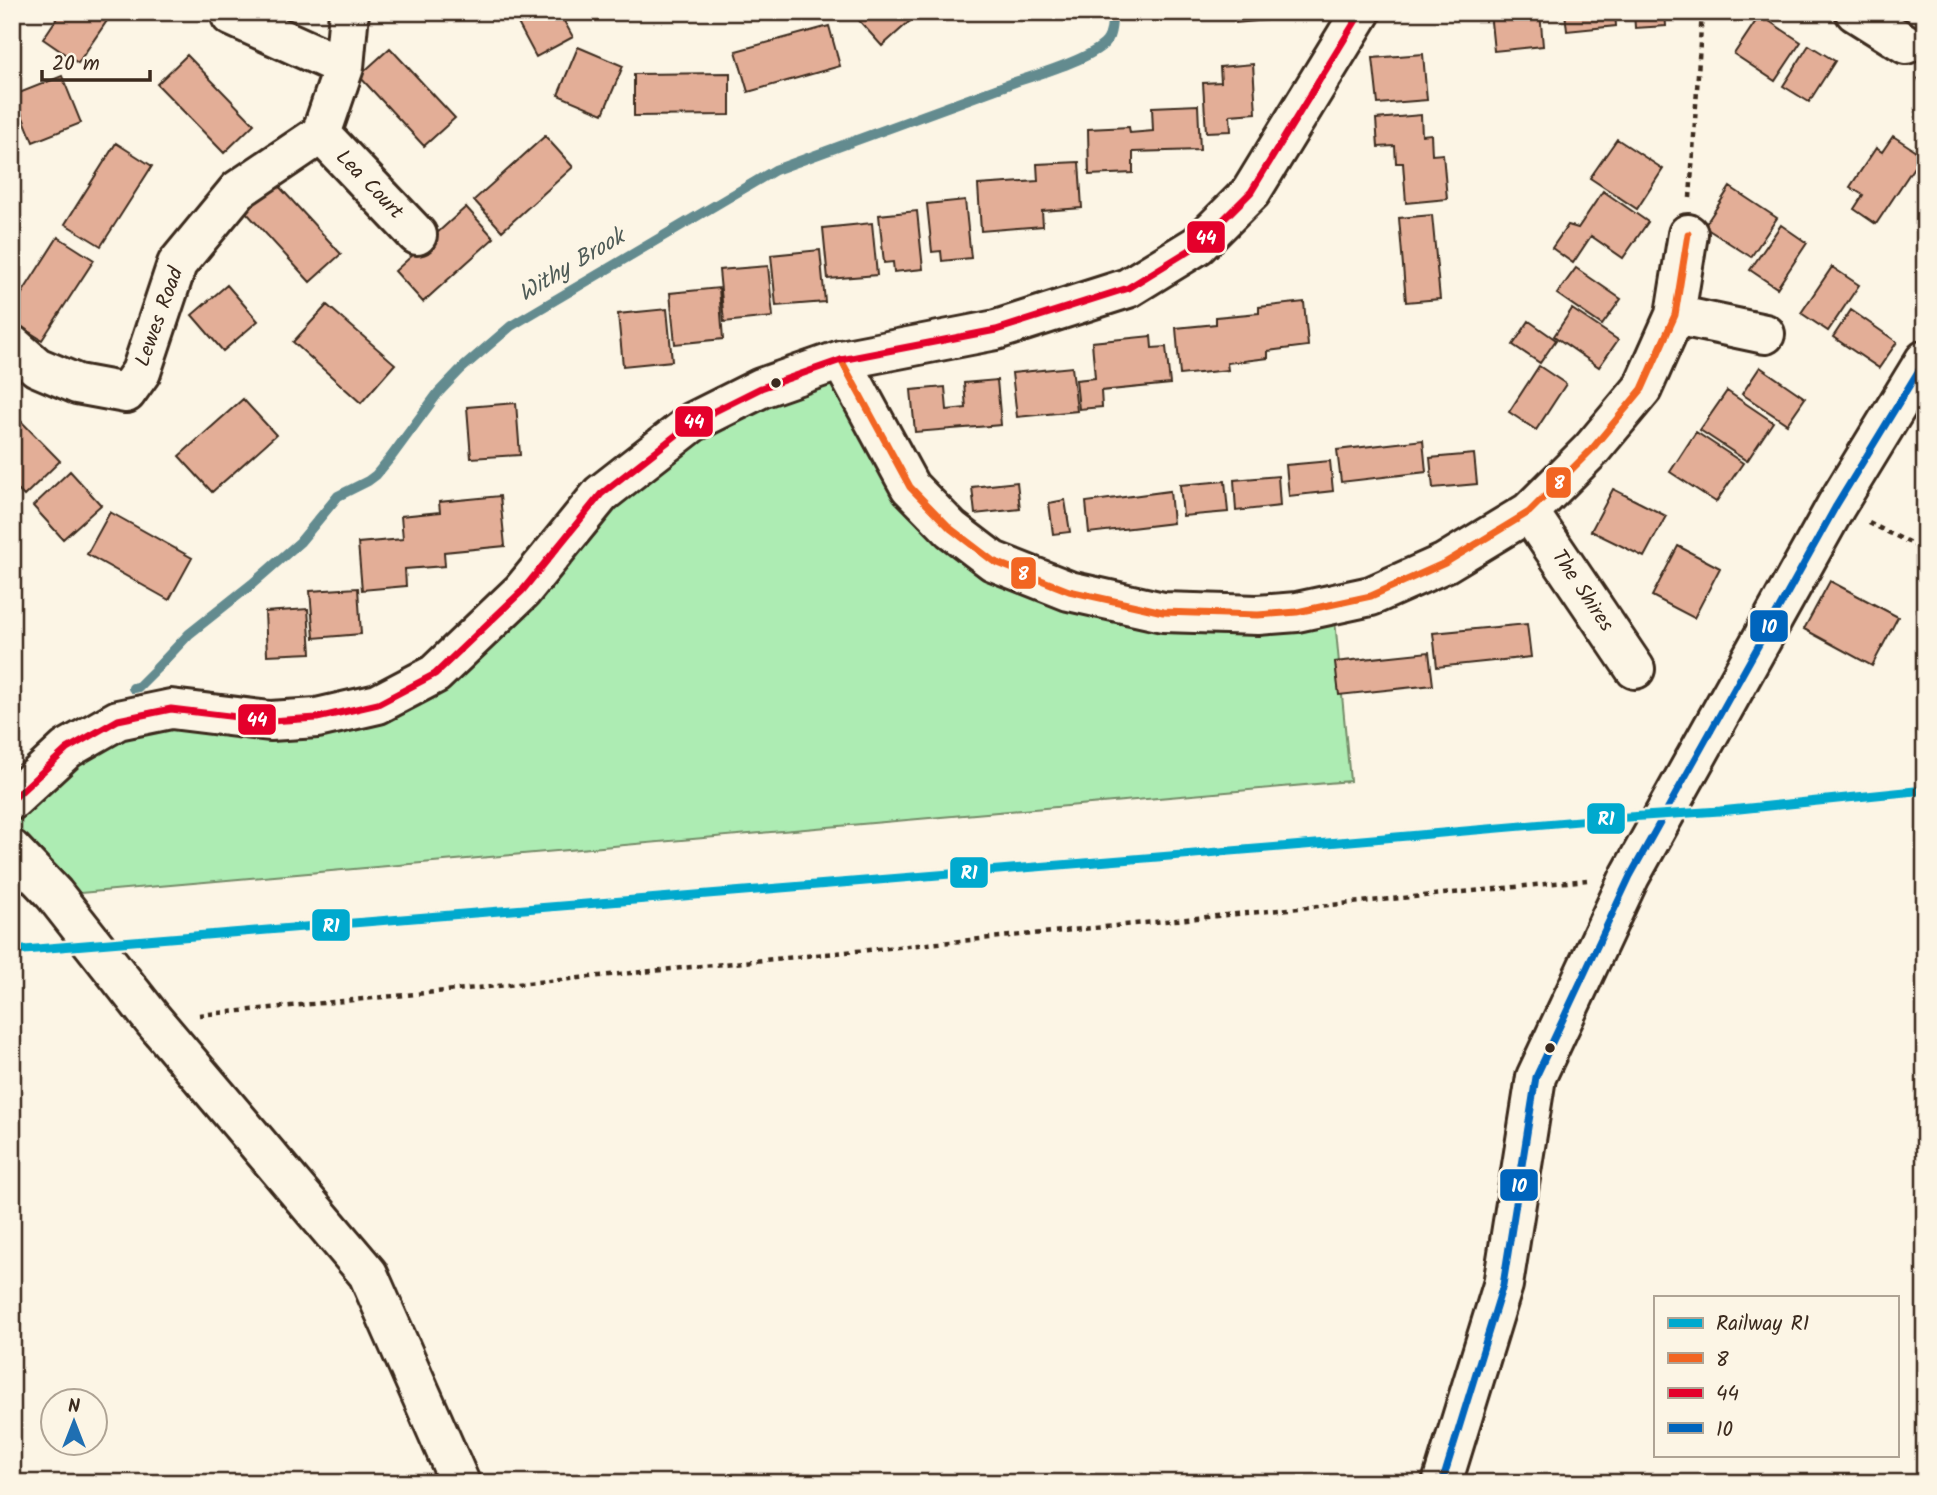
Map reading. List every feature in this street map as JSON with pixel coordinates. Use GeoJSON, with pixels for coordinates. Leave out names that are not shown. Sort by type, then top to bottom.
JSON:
{"type":"FeatureCollection","features":[{"type":"Feature","properties":{"kind":"street"},"geometry":{"type":"LineString","coordinates":[[321,134],[344,67],[349,12]]}},
{"type":"Feature","properties":{"kind":"street"},"geometry":{"type":"LineString","coordinates":[[12,800],[66,749],[118,720],[172,709],[270,721],[317,718],[378,704],[435,674],[522,591],[601,494],[693,422],[761,388],[841,360],[996,330],[1128,288],[1198,245],[1251,192],[1361,12]]}},
{"type":"Feature","properties":{"kind":"street"},"geometry":{"type":"LineString","coordinates":[[1855,12],[1906,44]]}},
{"type":"Feature","properties":{"kind":"street"},"geometry":{"type":"LineString","coordinates":[[231,16],[344,67]]}},
{"type":"Feature","properties":{"kind":"street","name":"Lea Court"},"geometry":{"type":"LineString","coordinates":[[321,134],[417,235]]}},
{"type":"Feature","properties":{"kind":"street","name":"Lewes Road"},"geometry":{"type":"LineString","coordinates":[[12,345],[37,367],[77,384],[126,393],[141,372],[177,264],[238,190],[321,134]]}},
{"type":"Feature","properties":{"kind":"street"},"geometry":{"type":"LineString","coordinates":[[841,360],[910,487],[951,529],[993,561],[1069,592],[1163,612],[1258,615],[1297,612],[1371,596],[1445,563],[1529,512],[1591,450],[1642,389],[1675,315],[1688,234]]}},
{"type":"Feature","properties":{"kind":"street"},"geometry":{"type":"LineString","coordinates":[[1675,315],[1765,334]]}},
{"type":"Feature","properties":{"kind":"street"},"geometry":{"type":"LineString","coordinates":[[1442,1483],[1503,1285],[1536,1077],[1630,876],[1836,506],[1925,360]]}},
{"type":"Feature","properties":{"kind":"street","name":"The Shires"},"geometry":{"type":"LineString","coordinates":[[1529,512],[1635,669]]}},
{"type":"Feature","properties":{"kind":"street"},"geometry":{"type":"LineString","coordinates":[[12,850],[54,894],[153,1020],[368,1274],[460,1483]]}},
{"type":"Feature","properties":{"kind":"path"},"geometry":{"type":"LineString","coordinates":[[1688,234],[1702,12]]}},
{"type":"Feature","properties":{"kind":"path"},"geometry":{"type":"LineString","coordinates":[[1836,506],[1925,550]]}},
{"type":"Feature","properties":{"kind":"path"},"geometry":{"type":"LineString","coordinates":[[153,1020],[1630,876]]}},
{"type":"Feature","properties":{"kind":"green space"},"geometry":{"type":"Polygon","coordinates":[[[848,362],[916,490],[993,561],[1146,611],[1334,609],[1350,781],[69,894],[12,845],[12,806],[103,739],[179,714],[387,709],[699,424],[848,362]]]}},
{"type":"Feature","properties":{"kind":"building"},"geometry":{"type":"Polygon","coordinates":[[[61,12],[113,12],[78,63],[43,39],[61,12]]]}},
{"type":"Feature","properties":{"kind":"building"},"geometry":{"type":"Polygon","coordinates":[[[512,12],[559,12],[573,37],[536,57],[512,12]]]}},
{"type":"Feature","properties":{"kind":"building"},"geometry":{"type":"Polygon","coordinates":[[[856,12],[920,12],[882,46],[854,15],[856,12]]]}},
{"type":"Feature","properties":{"kind":"building"},"geometry":{"type":"Polygon","coordinates":[[[1235,12],[1277,12],[1278,19],[1236,23],[1235,12]]]}},
{"type":"Feature","properties":{"kind":"building"},"geometry":{"type":"Polygon","coordinates":[[[1490,12],[1540,12],[1543,46],[1494,51],[1490,12]]]}},
{"type":"Feature","properties":{"kind":"building"},"geometry":{"type":"Polygon","coordinates":[[[1565,12],[1615,12],[1616,26],[1567,31],[1565,12]]]}},
{"type":"Feature","properties":{"kind":"building"},"geometry":{"type":"Polygon","coordinates":[[[1634,12],[1665,12],[1666,26],[1635,28],[1634,12]]]}},
{"type":"Feature","properties":{"kind":"building"},"geometry":{"type":"Polygon","coordinates":[[[1760,15],[1801,42],[1775,81],[1734,54],[1760,15]]]}},
{"type":"Feature","properties":{"kind":"building"},"geometry":{"type":"Polygon","coordinates":[[[829,26],[840,66],[748,92],[736,51],[829,26]]]}},
{"type":"Feature","properties":{"kind":"building"},"geometry":{"type":"Polygon","coordinates":[[[1809,45],[1835,61],[1809,102],[1783,86],[1809,45]]]}},
{"type":"Feature","properties":{"kind":"building"},"geometry":{"type":"Polygon","coordinates":[[[578,47],[623,66],[603,114],[558,95],[578,47]]]}},
{"type":"Feature","properties":{"kind":"building"},"geometry":{"type":"Polygon","coordinates":[[[390,48],[455,118],[424,146],[359,76],[390,48]]]}},
{"type":"Feature","properties":{"kind":"building"},"geometry":{"type":"Polygon","coordinates":[[[1423,54],[1427,100],[1378,104],[1373,58],[1423,54]]]}},
{"type":"Feature","properties":{"kind":"building"},"geometry":{"type":"Polygon","coordinates":[[[187,55],[254,124],[224,153],[157,84],[187,55]]]}},
{"type":"Feature","properties":{"kind":"building"},"geometry":{"type":"Polygon","coordinates":[[[1253,64],[1256,113],[1230,115],[1231,131],[1206,132],[1203,83],[1221,82],[1220,67],[1253,64]]]}},
{"type":"Feature","properties":{"kind":"building"},"geometry":{"type":"Polygon","coordinates":[[[730,73],[730,115],[634,116],[634,74],[730,73]]]}},
{"type":"Feature","properties":{"kind":"building"},"geometry":{"type":"Polygon","coordinates":[[[62,76],[81,123],[33,142],[14,95],[62,76]]]}},
{"type":"Feature","properties":{"kind":"building"},"geometry":{"type":"Polygon","coordinates":[[[1198,105],[1200,150],[1133,152],[1133,173],[1089,175],[1088,129],[1129,127],[1130,133],[1153,131],[1152,107],[1198,105]]]}},
{"type":"Feature","properties":{"kind":"building"},"geometry":{"type":"Polygon","coordinates":[[[1421,115],[1422,135],[1431,134],[1432,155],[1443,154],[1447,199],[1406,203],[1403,163],[1396,163],[1395,146],[1378,147],[1376,119],[1421,115]]]}},
{"type":"Feature","properties":{"kind":"building"},"geometry":{"type":"Polygon","coordinates":[[[545,136],[573,167],[502,231],[474,200],[545,136]]]}},
{"type":"Feature","properties":{"kind":"building"},"geometry":{"type":"Polygon","coordinates":[[[1893,136],[1922,155],[1876,224],[1854,209],[1863,195],[1850,187],[1876,148],[1882,152],[1893,136]]]}},
{"type":"Feature","properties":{"kind":"building"},"geometry":{"type":"Polygon","coordinates":[[[1617,139],[1663,169],[1637,209],[1590,178],[1617,139]]]}},
{"type":"Feature","properties":{"kind":"building"},"geometry":{"type":"Polygon","coordinates":[[[116,143],[152,166],[101,246],[65,224],[116,143]]]}},
{"type":"Feature","properties":{"kind":"building"},"geometry":{"type":"Polygon","coordinates":[[[1079,162],[1082,208],[1042,211],[1043,226],[981,231],[978,185],[1038,181],[1037,164],[1079,162]]]}},
{"type":"Feature","properties":{"kind":"building"},"geometry":{"type":"Polygon","coordinates":[[[276,183],[341,254],[310,282],[245,211],[276,183]]]}},
{"type":"Feature","properties":{"kind":"building"},"geometry":{"type":"Polygon","coordinates":[[[1730,187],[1777,218],[1751,257],[1704,227],[1730,187]]]}},
{"type":"Feature","properties":{"kind":"building"},"geometry":{"type":"Polygon","coordinates":[[[1603,191],[1648,222],[1623,258],[1591,236],[1573,263],[1552,248],[1568,225],[1578,228],[1603,191]]]}},
{"type":"Feature","properties":{"kind":"building"},"geometry":{"type":"Polygon","coordinates":[[[965,200],[971,258],[942,261],[941,251],[932,252],[927,204],[965,200]]]}},
{"type":"Feature","properties":{"kind":"building"},"geometry":{"type":"Polygon","coordinates":[[[466,207],[494,238],[423,302],[395,271],[466,207]]]}},
{"type":"Feature","properties":{"kind":"building"},"geometry":{"type":"Polygon","coordinates":[[[917,211],[923,269],[894,272],[893,262],[884,263],[879,215],[917,211]]]}},
{"type":"Feature","properties":{"kind":"building"},"geometry":{"type":"Polygon","coordinates":[[[1432,215],[1440,299],[1406,302],[1399,218],[1432,215]]]}},
{"type":"Feature","properties":{"kind":"building"},"geometry":{"type":"Polygon","coordinates":[[[872,223],[877,275],[828,279],[823,228],[872,223]]]}},
{"type":"Feature","properties":{"kind":"building"},"geometry":{"type":"Polygon","coordinates":[[[1781,225],[1807,243],[1777,288],[1750,270],[1781,225]]]}},
{"type":"Feature","properties":{"kind":"building"},"geometry":{"type":"Polygon","coordinates":[[[58,237],[94,260],[42,340],[12,321],[12,309],[58,237]]]}},
{"type":"Feature","properties":{"kind":"building"},"geometry":{"type":"Polygon","coordinates":[[[820,250],[825,302],[776,306],[771,255],[820,250]]]}},
{"type":"Feature","properties":{"kind":"building"},"geometry":{"type":"Polygon","coordinates":[[[768,266],[773,317],[724,322],[719,270],[768,266]]]}},
{"type":"Feature","properties":{"kind":"building"},"geometry":{"type":"Polygon","coordinates":[[[1832,267],[1859,285],[1828,331],[1801,313],[1832,267]]]}},
{"type":"Feature","properties":{"kind":"building"},"geometry":{"type":"Polygon","coordinates":[[[1576,268],[1621,299],[1602,325],[1557,294],[1576,268]]]}},
{"type":"Feature","properties":{"kind":"building"},"geometry":{"type":"Polygon","coordinates":[[[227,285],[258,321],[223,351],[192,315],[227,285]]]}},
{"type":"Feature","properties":{"kind":"building"},"geometry":{"type":"Polygon","coordinates":[[[719,288],[723,339],[675,344],[670,293],[719,288]]]}},
{"type":"Feature","properties":{"kind":"building"},"geometry":{"type":"Polygon","coordinates":[[[1304,302],[1308,346],[1268,351],[1268,358],[1227,363],[1228,370],[1180,375],[1176,328],[1216,324],[1216,317],[1259,313],[1259,307],[1304,302]]]}},
{"type":"Feature","properties":{"kind":"building"},"geometry":{"type":"Polygon","coordinates":[[[327,305],[395,364],[361,403],[293,342],[327,305]]]}},
{"type":"Feature","properties":{"kind":"building"},"geometry":{"type":"Polygon","coordinates":[[[667,309],[672,361],[623,366],[618,314],[667,309]]]}},
{"type":"Feature","properties":{"kind":"building"},"geometry":{"type":"Polygon","coordinates":[[[1572,309],[1618,340],[1599,367],[1554,336],[1572,309]]]}},
{"type":"Feature","properties":{"kind":"building"},"geometry":{"type":"Polygon","coordinates":[[[1851,310],[1897,342],[1879,368],[1833,337],[1851,310]]]}},
{"type":"Feature","properties":{"kind":"building"},"geometry":{"type":"Polygon","coordinates":[[[1529,321],[1556,340],[1540,363],[1513,345],[1529,321]]]}},
{"type":"Feature","properties":{"kind":"building"},"geometry":{"type":"Polygon","coordinates":[[[1151,336],[1152,348],[1166,347],[1170,384],[1101,391],[1102,407],[1079,409],[1076,380],[1095,378],[1092,342],[1151,336]]]}},
{"type":"Feature","properties":{"kind":"building"},"geometry":{"type":"Polygon","coordinates":[[[1539,366],[1566,384],[1536,430],[1509,412],[1539,366]]]}},
{"type":"Feature","properties":{"kind":"building"},"geometry":{"type":"Polygon","coordinates":[[[1072,367],[1077,411],[1017,417],[1012,373],[1072,367]]]}},
{"type":"Feature","properties":{"kind":"building"},"geometry":{"type":"Polygon","coordinates":[[[1760,367],[1805,398],[1787,424],[1742,394],[1760,367]]]}},
{"type":"Feature","properties":{"kind":"building"},"geometry":{"type":"Polygon","coordinates":[[[997,380],[1001,425],[915,432],[911,390],[945,387],[947,410],[966,408],[964,383],[997,380]]]}},
{"type":"Feature","properties":{"kind":"building"},"geometry":{"type":"Polygon","coordinates":[[[1727,391],[1773,422],[1747,461],[1700,430],[1727,391]]]}},
{"type":"Feature","properties":{"kind":"building"},"geometry":{"type":"Polygon","coordinates":[[[243,399],[276,435],[212,492],[179,456],[243,399]]]}},
{"type":"Feature","properties":{"kind":"building"},"geometry":{"type":"Polygon","coordinates":[[[516,403],[520,455],[471,458],[467,407],[516,403]]]}},
{"type":"Feature","properties":{"kind":"building"},"geometry":{"type":"Polygon","coordinates":[[[12,412],[60,461],[24,496],[12,484],[12,412]]]}},
{"type":"Feature","properties":{"kind":"building"},"geometry":{"type":"Polygon","coordinates":[[[1696,432],[1743,463],[1716,502],[1670,472],[1696,432]]]}},
{"type":"Feature","properties":{"kind":"building"},"geometry":{"type":"Polygon","coordinates":[[[1423,440],[1426,472],[1341,482],[1337,450],[1423,440]]]}},
{"type":"Feature","properties":{"kind":"building"},"geometry":{"type":"Polygon","coordinates":[[[1474,454],[1477,484],[1433,488],[1430,458],[1474,454]]]}},
{"type":"Feature","properties":{"kind":"building"},"geometry":{"type":"Polygon","coordinates":[[[1330,461],[1333,491],[1289,496],[1286,465],[1330,461]]]}},
{"type":"Feature","properties":{"kind":"building"},"geometry":{"type":"Polygon","coordinates":[[[70,471],[101,505],[63,539],[33,506],[70,471]]]}},
{"type":"Feature","properties":{"kind":"building"},"geometry":{"type":"Polygon","coordinates":[[[1278,476],[1280,506],[1236,511],[1234,480],[1278,476]]]}},
{"type":"Feature","properties":{"kind":"building"},"geometry":{"type":"Polygon","coordinates":[[[1225,481],[1228,512],[1183,516],[1180,485],[1225,481]]]}},
{"type":"Feature","properties":{"kind":"building"},"geometry":{"type":"Polygon","coordinates":[[[1017,482],[1020,509],[975,514],[972,487],[1017,482]]]}},
{"type":"Feature","properties":{"kind":"building"},"geometry":{"type":"Polygon","coordinates":[[[1613,489],[1666,516],[1644,557],[1591,531],[1613,489]]]}},
{"type":"Feature","properties":{"kind":"building"},"geometry":{"type":"Polygon","coordinates":[[[1170,491],[1173,523],[1089,533],[1086,502],[1170,491]]]}},
{"type":"Feature","properties":{"kind":"building"},"geometry":{"type":"Polygon","coordinates":[[[500,496],[505,546],[444,552],[445,566],[405,569],[406,586],[362,590],[358,543],[403,539],[401,516],[440,512],[439,502],[500,496]]]}},
{"type":"Feature","properties":{"kind":"building"},"geometry":{"type":"Polygon","coordinates":[[[1065,500],[1070,532],[1053,534],[1049,503],[1065,500]]]}},
{"type":"Feature","properties":{"kind":"building"},"geometry":{"type":"Polygon","coordinates":[[[110,512],[192,558],[169,600],[87,554],[110,512]]]}},
{"type":"Feature","properties":{"kind":"building"},"geometry":{"type":"Polygon","coordinates":[[[1678,546],[1720,568],[1694,618],[1652,596],[1678,546]]]}},
{"type":"Feature","properties":{"kind":"building"},"geometry":{"type":"Polygon","coordinates":[[[1830,581],[1898,617],[1872,666],[1804,629],[1830,581]]]}},
{"type":"Feature","properties":{"kind":"building"},"geometry":{"type":"Polygon","coordinates":[[[358,588],[361,634],[314,638],[310,591],[358,588]]]}},
{"type":"Feature","properties":{"kind":"building"},"geometry":{"type":"Polygon","coordinates":[[[1925,607],[1925,642],[1916,609],[1925,607]]]}},
{"type":"Feature","properties":{"kind":"building"},"geometry":{"type":"Polygon","coordinates":[[[308,609],[311,653],[267,655],[265,612],[308,609]]]}},
{"type":"Feature","properties":{"kind":"building"},"geometry":{"type":"Polygon","coordinates":[[[1527,624],[1531,657],[1437,667],[1433,633],[1527,624]]]}},
{"type":"Feature","properties":{"kind":"building"},"geometry":{"type":"Polygon","coordinates":[[[1429,652],[1433,685],[1339,695],[1335,662],[1429,652]]]}},
{"type":"Feature","properties":{"kind":"waterway","name":"Withy Brook"},"geometry":{"type":"LineString","coordinates":[[133,688],[138,687],[189,634],[300,542],[338,496],[376,475],[438,393],[511,326],[775,170],[1080,59],[1102,46],[1108,39],[1113,12]]}},
{"type":"Feature","properties":{"kind":"rail line","name":"R1"},"geometry":{"type":"LineString","coordinates":[[12,951],[1720,811],[1925,790]]}},
{"type":"Feature","properties":{"kind":"transit line","name":"44"},"geometry":{"type":"LineString","coordinates":[[12,800],[67,749],[118,720],[171,709],[270,721],[317,718],[378,704],[435,674],[522,591],[601,494],[693,422],[761,388],[841,360],[996,330],[1128,288],[1198,245],[1251,192],[1361,12]]}},
{"type":"Feature","properties":{"kind":"transit line","name":"8"},"geometry":{"type":"LineString","coordinates":[[841,360],[910,487],[951,529],[993,561],[1069,591],[1163,612],[1258,615],[1297,612],[1371,596],[1445,563],[1529,512],[1591,450],[1642,389],[1675,315],[1688,234]]}},
{"type":"Feature","properties":{"kind":"transit line","name":"10"},"geometry":{"type":"LineString","coordinates":[[1442,1483],[1503,1285],[1536,1077],[1630,876],[1836,506],[1925,360]]}}]}
